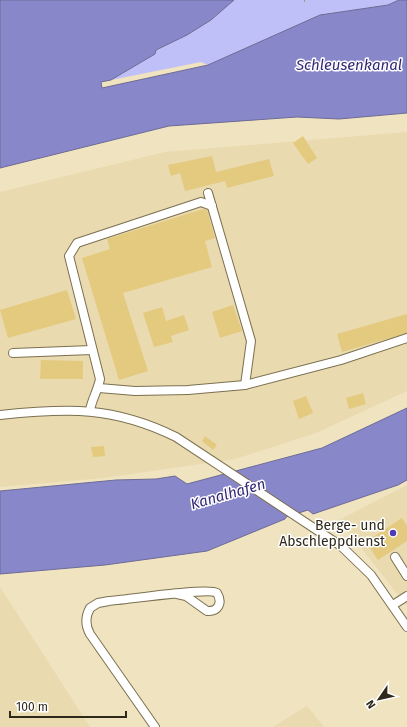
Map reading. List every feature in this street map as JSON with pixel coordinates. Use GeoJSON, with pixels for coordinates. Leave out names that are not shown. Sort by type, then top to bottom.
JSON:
{"type":"FeatureCollection","features":[{"type":"Feature","properties":{"kind":"street"},"geometry":{"type":"LineString","coordinates":[[208,193],[251,341],[246,385]]}},
{"type":"Feature","properties":{"kind":"street"},"geometry":{"type":"LineString","coordinates":[[90,410],[91,402],[99,388],[100,378],[68,256],[77,243],[201,202],[212,206]]}},
{"type":"Feature","properties":{"kind":"street"},"geometry":{"type":"LineString","coordinates":[[99,388],[135,391],[188,390],[246,385],[341,360],[406,339]]}},
{"type":"Feature","properties":{"kind":"street"},"geometry":{"type":"LineString","coordinates":[[13,353],[92,350]]}},
{"type":"Feature","properties":{"kind":"street"},"geometry":{"type":"LineString","coordinates":[[0,415],[48,411],[90,410],[125,417],[158,428],[176,436],[345,549],[363,566],[407,628]]}},
{"type":"Feature","properties":{"kind":"street"},"geometry":{"type":"LineString","coordinates":[[395,557],[407,576]]}},
{"type":"Feature","properties":{"kind":"street"},"geometry":{"type":"LineString","coordinates":[[155,727],[90,634],[86,624],[86,618],[90,608],[98,603],[177,594],[212,591],[219,596],[220,604],[215,609],[207,611],[186,596],[177,594]]}},
{"type":"Feature","properties":{"kind":"street"},"geometry":{"type":"LineString","coordinates":[[392,606],[407,596]]}},
{"type":"Feature","properties":{"kind":"shaded area"},"geometry":{"type":"Polygon","coordinates":[[[234,0],[399,0],[388,5],[320,15],[208,65],[201,62],[111,80],[155,54],[156,50],[187,35],[211,20],[234,0]]]}},
{"type":"Feature","properties":{"kind":"shaded area"},"geometry":{"type":"Polygon","coordinates":[[[407,132],[407,391],[316,433],[235,459],[104,478],[0,487],[0,192],[165,152],[407,132]]]}},
{"type":"Feature","properties":{"kind":"shaded area"},"geometry":{"type":"Polygon","coordinates":[[[407,485],[407,606],[339,520],[407,485]]]}},
{"type":"Feature","properties":{"kind":"shaded area"},"geometry":{"type":"Polygon","coordinates":[[[0,587],[90,727],[0,727],[0,587]]]}},
{"type":"Feature","properties":{"kind":"shaded area"},"geometry":{"type":"Polygon","coordinates":[[[307,706],[324,727],[273,727],[307,706]]]}},
{"type":"Feature","properties":{"kind":"water","name":"Schleusenkanal"},"geometry":{"type":"Polygon","coordinates":[[[0,0],[234,0],[211,20],[187,35],[156,50],[155,54],[111,80],[101,82],[102,88],[208,65],[320,15],[388,5],[399,0],[407,0],[407,113],[339,119],[297,117],[169,126],[0,168],[0,0]]]}},
{"type":"Feature","properties":{"kind":"water","name":"Kanalhafen"},"geometry":{"type":"Polygon","coordinates":[[[407,408],[407,480],[398,485],[313,514],[308,510],[286,517],[285,519],[207,551],[105,565],[0,574],[0,491],[116,480],[156,479],[175,476],[187,484],[322,448],[407,408]]]}},
{"type":"Feature","properties":{"kind":"building"},"geometry":{"type":"Polygon","coordinates":[[[303,136],[317,158],[308,164],[293,143],[303,136]]]}},
{"type":"Feature","properties":{"kind":"building"},"geometry":{"type":"Polygon","coordinates":[[[212,156],[216,172],[269,159],[274,176],[227,188],[225,181],[185,191],[180,173],[171,176],[168,165],[212,156]]]}},
{"type":"Feature","properties":{"kind":"building"},"geometry":{"type":"Polygon","coordinates":[[[203,209],[207,210],[215,238],[205,241],[212,267],[123,293],[148,371],[119,380],[82,258],[110,249],[107,239],[203,209]]]}},
{"type":"Feature","properties":{"kind":"building"},"geometry":{"type":"Polygon","coordinates":[[[67,290],[76,319],[8,338],[0,310],[67,290]]]}},
{"type":"Feature","properties":{"kind":"building"},"geometry":{"type":"Polygon","coordinates":[[[233,305],[242,331],[220,338],[212,312],[233,305]]]}},
{"type":"Feature","properties":{"kind":"building"},"geometry":{"type":"Polygon","coordinates":[[[162,307],[166,321],[184,315],[189,330],[171,336],[173,342],[154,347],[143,313],[162,307]]]}},
{"type":"Feature","properties":{"kind":"building"},"geometry":{"type":"Polygon","coordinates":[[[407,314],[407,333],[342,352],[337,334],[407,314]]]}},
{"type":"Feature","properties":{"kind":"building"},"geometry":{"type":"Polygon","coordinates":[[[41,360],[83,361],[83,379],[40,379],[41,360]]]}},
{"type":"Feature","properties":{"kind":"building"},"geometry":{"type":"Polygon","coordinates":[[[363,393],[366,404],[349,409],[346,398],[363,393]]]}},
{"type":"Feature","properties":{"kind":"building"},"geometry":{"type":"Polygon","coordinates":[[[306,396],[313,413],[299,419],[293,401],[306,396]]]}},
{"type":"Feature","properties":{"kind":"building"},"geometry":{"type":"Polygon","coordinates":[[[205,436],[217,445],[213,450],[202,441],[205,436]]]}},
{"type":"Feature","properties":{"kind":"building"},"geometry":{"type":"Polygon","coordinates":[[[104,446],[105,456],[93,457],[91,447],[104,446]]]}},
{"type":"Feature","properties":{"kind":"building","name":"Berge- und Abschleppdienst"},"geometry":{"type":"Polygon","coordinates":[[[402,518],[407,526],[407,541],[378,560],[366,542],[402,518]]]}},
{"type":"Feature","properties":{"kind":"place","name":"Berge- und Abschleppdienst"},"geometry":{"type":"Point","coordinates":[393,533]}}]}
